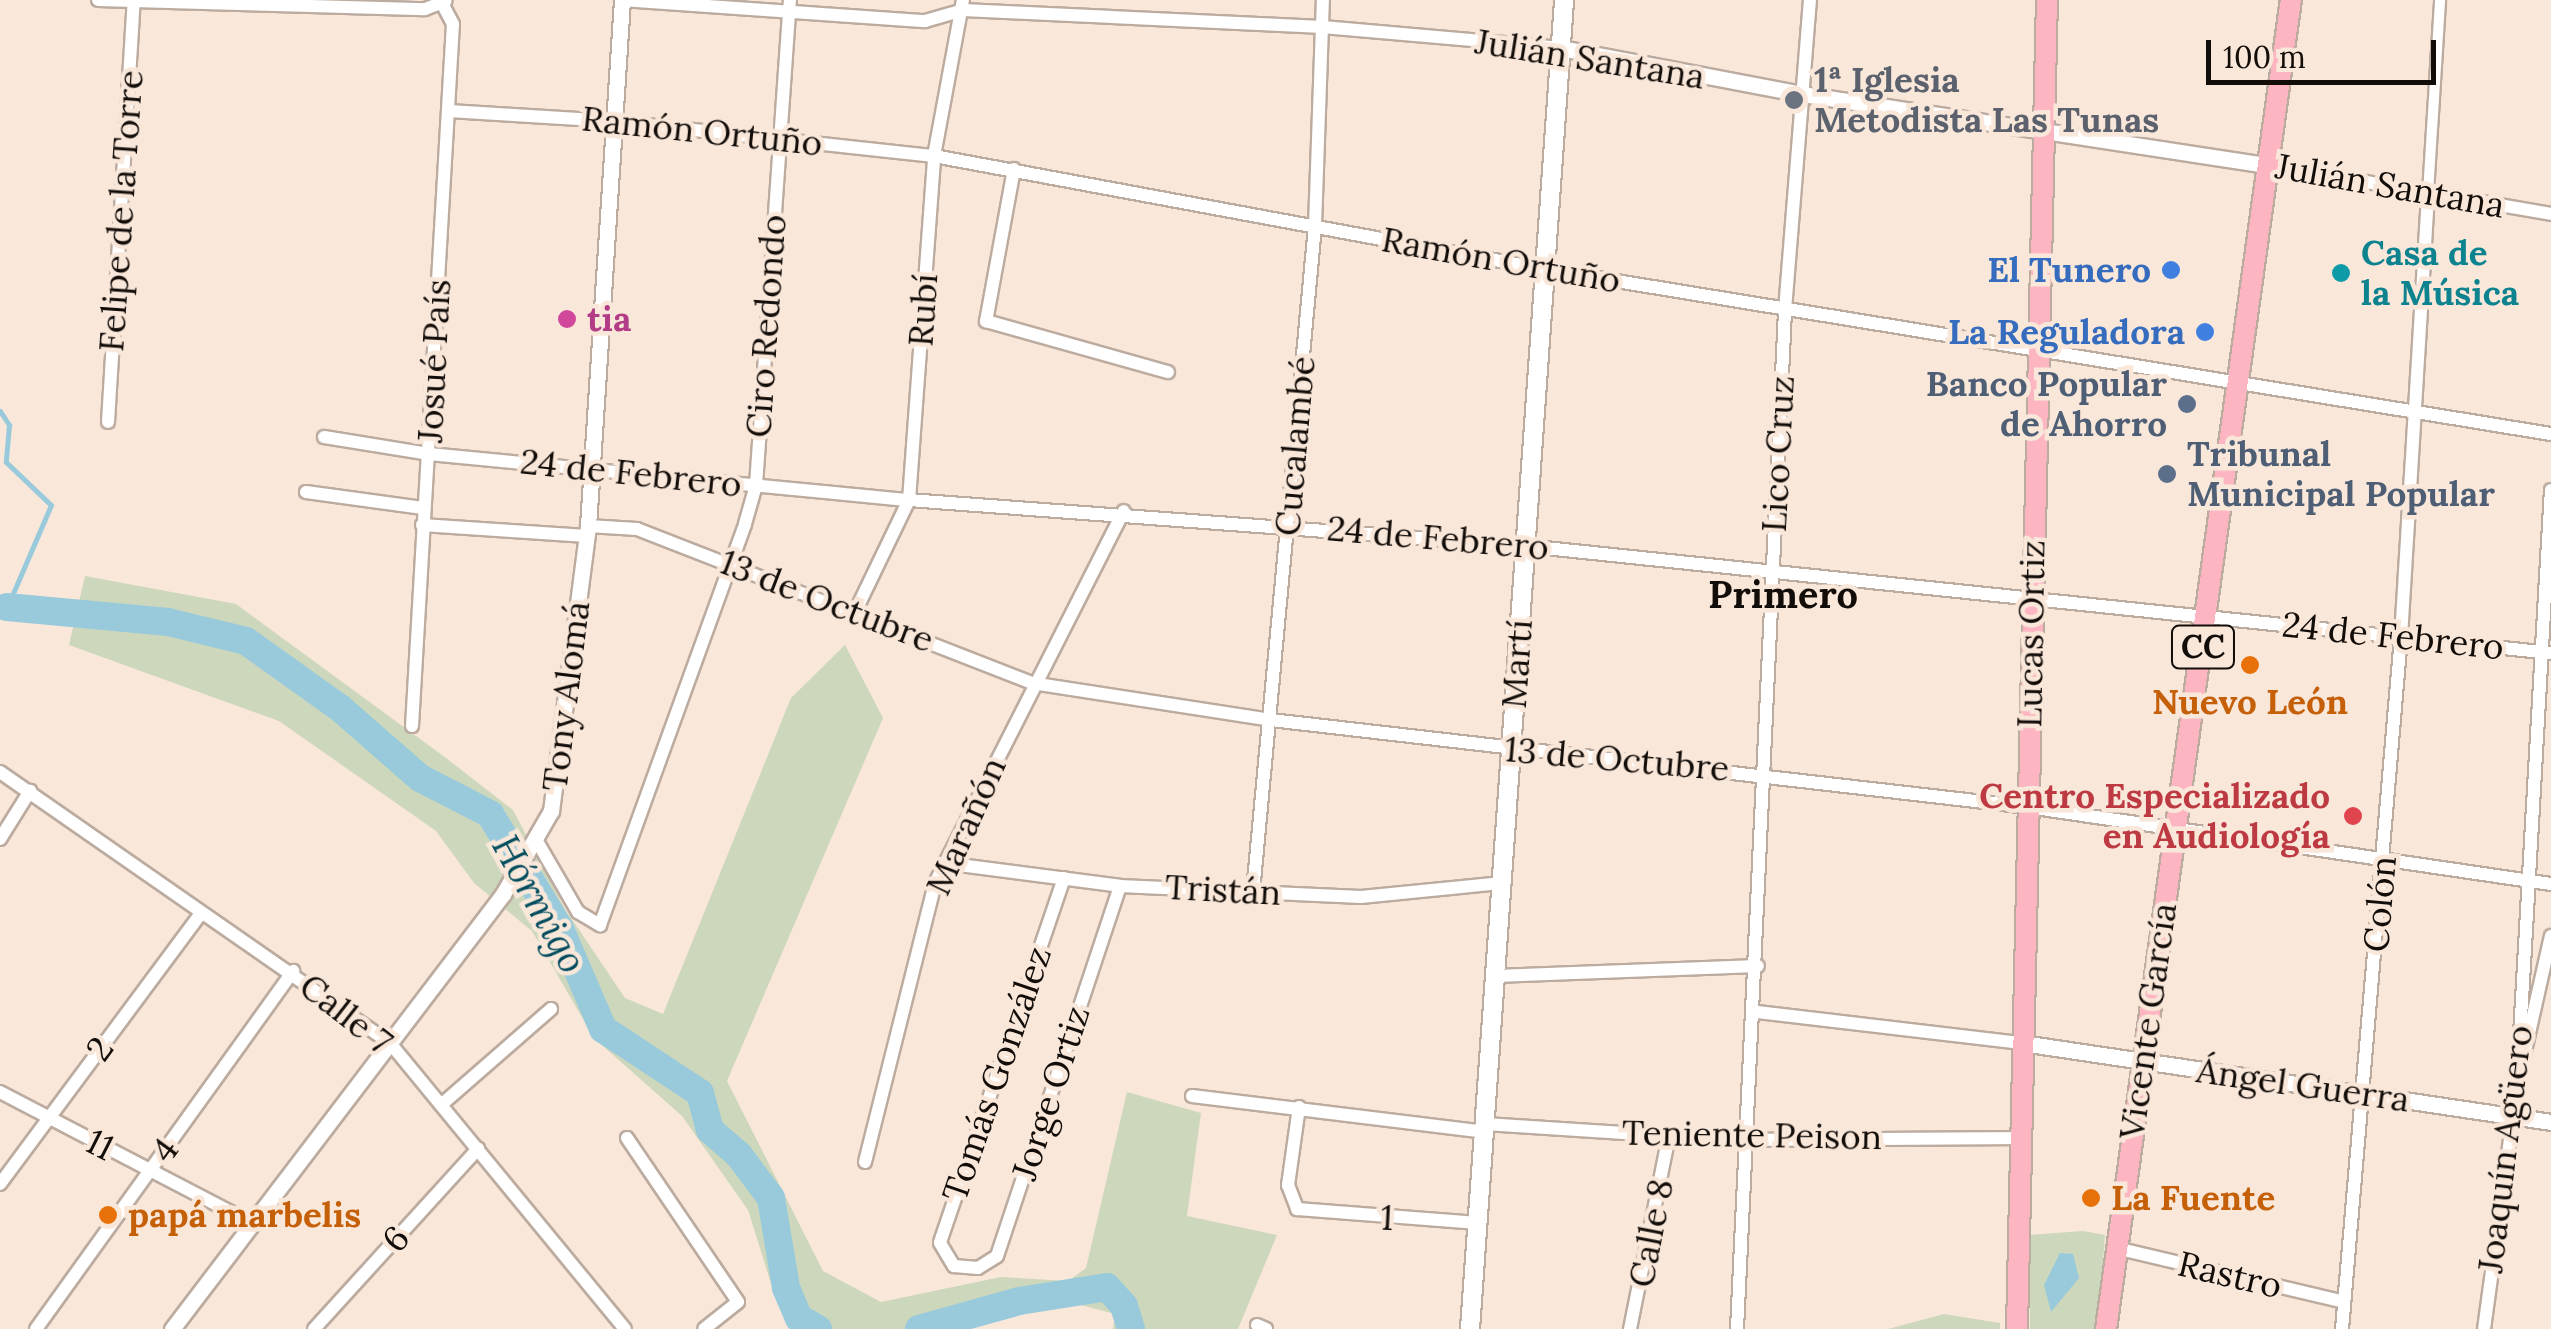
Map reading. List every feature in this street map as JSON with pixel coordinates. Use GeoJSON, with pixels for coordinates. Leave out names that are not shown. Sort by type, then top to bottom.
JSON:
{"type":"FeatureCollection","features":[{"type":"Feature","properties":{"kind":"main road","name":"Martí"},"geometry":{"type":"LineString","coordinates":[[1470,1329],[1564,0]]}},
{"type":"Feature","properties":{"kind":"main road","name":"Lucas Ortiz"},"geometry":{"type":"LineString","coordinates":[[2017,1324],[2035,350],[2047,0]]}},
{"type":"Feature","properties":{"kind":"main road","name":"Vicente García"},"geometry":{"type":"LineString","coordinates":[[2106,1329],[2291,0]]}},
{"type":"Feature","properties":{"kind":"street"},"geometry":{"type":"LineString","coordinates":[[98,0],[280,4],[442,1]]}},
{"type":"Feature","properties":{"kind":"street","name":"Julián Santana"},"geometry":{"type":"LineString","coordinates":[[622,0],[789,6],[925,21],[963,5],[1322,27],[1561,48],[1802,94],[2268,165],[2551,214]]}},
{"type":"Feature","properties":{"kind":"street","name":"Tony Alomá"},"geometry":{"type":"LineString","coordinates":[[172,1329],[503,894],[535,848],[554,794],[593,469],[611,121],[622,0]]}},
{"type":"Feature","properties":{"kind":"street","name":"Cucalambé"},"geometry":{"type":"LineString","coordinates":[[1252,892],[1315,226],[1323,0]]}},
{"type":"Feature","properties":{"kind":"street","name":"Lico Cruz"},"geometry":{"type":"LineString","coordinates":[[1737,1329],[1750,1140],[1785,310],[1810,0]]}},
{"type":"Feature","properties":{"kind":"street","name":"Colón"},"geometry":{"type":"LineString","coordinates":[[2342,1329],[2401,637],[2440,0]]}},
{"type":"Feature","properties":{"kind":"street","name":"Felipe de la Torre"},"geometry":{"type":"LineString","coordinates":[[108,422],[134,1]]}},
{"type":"Feature","properties":{"kind":"street","name":"Josué País"},"geometry":{"type":"LineString","coordinates":[[412,726],[453,24],[442,1]]}},
{"type":"Feature","properties":{"kind":"street","name":"Rubí"},"geometry":{"type":"LineString","coordinates":[[856,610],[909,500],[934,156],[963,5]]}},
{"type":"Feature","properties":{"kind":"street","name":"Ciro Redondo"},"geometry":{"type":"LineString","coordinates":[[535,848],[578,912],[600,925],[756,485],[789,6]]}},
{"type":"Feature","properties":{"kind":"street","name":"Ramón Ortuño"},"geometry":{"type":"LineString","coordinates":[[449,111],[611,121],[934,156],[1785,310],[2551,434]]}},
{"type":"Feature","properties":{"kind":"street"},"geometry":{"type":"LineString","coordinates":[[1014,169],[986,321],[1168,372]]}},
{"type":"Feature","properties":{"kind":"street","name":"24 de Febrero"},"geometry":{"type":"LineString","coordinates":[[324,437],[429,454],[909,500],[1288,524],[1526,546],[2548,653]]}},
{"type":"Feature","properties":{"kind":"street","name":"Joaquín Agüero"},"geometry":{"type":"LineString","coordinates":[[2484,1329],[2517,1088],[2548,653],[2551,490]]}},
{"type":"Feature","properties":{"kind":"street"},"geometry":{"type":"LineString","coordinates":[[306,492],[424,508]]}},
{"type":"Feature","properties":{"kind":"street","name":"Marañón"},"geometry":{"type":"LineString","coordinates":[[864,1162],[944,863],[1032,683],[1124,512]]}},
{"type":"Feature","properties":{"kind":"street","name":"13 de Octubre"},"geometry":{"type":"LineString","coordinates":[[422,526],[637,530],[856,610],[1032,683],[1270,720],[1511,750],[1766,773],[2028,807],[2551,884]]}},
{"type":"Feature","properties":{"kind":"street","name":"Calle 7"},"geometry":{"type":"LineString","coordinates":[[0,772],[200,913],[293,972],[390,1044],[625,1329]]}},
{"type":"Feature","properties":{"kind":"street"},"geometry":{"type":"LineString","coordinates":[[0,839],[30,791]]}},
{"type":"Feature","properties":{"kind":"street","name":"Tristán"},"geometry":{"type":"LineString","coordinates":[[944,863],[1120,886],[1361,897],[1502,883]]}},
{"type":"Feature","properties":{"kind":"street","name":"Tomás González"},"geometry":{"type":"LineString","coordinates":[[954,1266],[940,1242],[1064,878]]}},
{"type":"Feature","properties":{"kind":"street","name":"Jorge Ortiz"},"geometry":{"type":"LineString","coordinates":[[954,1266],[978,1268],[997,1256],[1120,886]]}},
{"type":"Feature","properties":{"kind":"street","name":"2"},"geometry":{"type":"LineString","coordinates":[[0,1184],[200,913]]}},
{"type":"Feature","properties":{"kind":"street"},"geometry":{"type":"LineString","coordinates":[[2517,1088],[2551,936]]}},
{"type":"Feature","properties":{"kind":"street"},"geometry":{"type":"LineString","coordinates":[[1495,976],[1758,966]]}},
{"type":"Feature","properties":{"kind":"street","name":"4"},"geometry":{"type":"LineString","coordinates":[[36,1329],[293,972]]}},
{"type":"Feature","properties":{"kind":"street"},"geometry":{"type":"LineString","coordinates":[[441,1104],[551,1010]]}},
{"type":"Feature","properties":{"kind":"street","name":"Ángel Guerra"},"geometry":{"type":"LineString","coordinates":[[1756,1012],[2022,1043],[2551,1122]]}},
{"type":"Feature","properties":{"kind":"street","name":"11"},"geometry":{"type":"LineString","coordinates":[[0,1092],[254,1224]]}},
{"type":"Feature","properties":{"kind":"street","name":"Teniente Peison"},"geometry":{"type":"LineString","coordinates":[[1192,1096],[1484,1128],[1750,1140],[2019,1138]]}},
{"type":"Feature","properties":{"kind":"street","name":"1"},"geometry":{"type":"LineString","coordinates":[[1299,1107],[1288,1184],[1296,1208],[1478,1223]]}},
{"type":"Feature","properties":{"kind":"street","name":"Calle 8"},"geometry":{"type":"LineString","coordinates":[[1630,1329],[1670,1136]]}},
{"type":"Feature","properties":{"kind":"street"},"geometry":{"type":"LineString","coordinates":[[627,1138],[738,1302],[704,1329]]}},
{"type":"Feature","properties":{"kind":"street","name":"6"},"geometry":{"type":"LineString","coordinates":[[314,1329],[478,1149]]}},
{"type":"Feature","properties":{"kind":"street","name":"Rastro"},"geometry":{"type":"LineString","coordinates":[[2116,1248],[2344,1302]]}},
{"type":"Feature","properties":{"kind":"green space"},"geometry":{"type":"Polygon","coordinates":[[[85,576],[236,604],[446,758],[513,810],[565,909],[625,998],[663,1014],[791,698],[845,645],[883,718],[727,1081],[823,1271],[881,1302],[1001,1277],[1068,1281],[1086,1268],[1127,1092],[1201,1113],[1187,1216],[1277,1235],[1238,1329],[1113,1329],[1115,1314],[1073,1303],[954,1329],[801,1329],[774,1293],[748,1210],[682,1116],[594,1038],[532,931],[474,883],[436,831],[279,721],[69,645],[85,576]]]}},
{"type":"Feature","properties":{"kind":"green space"},"geometry":{"type":"Polygon","coordinates":[[[2083,1231],[2105,1235],[2098,1329],[2030,1329],[2030,1235],[2083,1231]]]}},
{"type":"Feature","properties":{"kind":"green space"},"geometry":{"type":"Polygon","coordinates":[[[1944,1314],[2000,1323],[2000,1329],[1888,1329],[1944,1314]]]}},
{"type":"Feature","properties":{"kind":"water"},"geometry":{"type":"Polygon","coordinates":[[[2060,1253],[2073,1254],[2079,1278],[2051,1312],[2044,1285],[2060,1253]]]}},
{"type":"Feature","properties":{"kind":"waterway"},"geometry":{"type":"LineString","coordinates":[[0,411],[9,425],[6,462],[51,505],[7,607],[0,607]]}},
{"type":"Feature","properties":{"kind":"waterway","name":"Hórmigo"},"geometry":{"type":"LineString","coordinates":[[7,607],[168,622],[246,641],[340,708],[420,778],[490,814],[560,929],[603,1029],[700,1093],[710,1130],[738,1154],[771,1198],[786,1288],[799,1318],[818,1329]]}},
{"type":"Feature","properties":{"kind":"waterway","name":"Hórmigo"},"geometry":{"type":"LineString","coordinates":[[919,1329],[1019,1301],[1107,1287],[1124,1306],[1131,1329]]}},
{"type":"Feature","properties":{"kind":"place","name":"1ª Iglesia Metodista Las Tunas"},"geometry":{"type":"Point","coordinates":[1794,100]}},
{"type":"Feature","properties":{"kind":"place","name":"El Tunero"},"geometry":{"type":"Point","coordinates":[2171,270]}},
{"type":"Feature","properties":{"kind":"place","name":"Casa de la Música"},"geometry":{"type":"Point","coordinates":[2341,273]}},
{"type":"Feature","properties":{"kind":"place","name":"tia"},"geometry":{"type":"Point","coordinates":[567,319]}},
{"type":"Feature","properties":{"kind":"place","name":"La Reguladora"},"geometry":{"type":"Point","coordinates":[2205,332]}},
{"type":"Feature","properties":{"kind":"place","name":"Banco Popular de Ahorro"},"geometry":{"type":"Point","coordinates":[2187,404]}},
{"type":"Feature","properties":{"kind":"place","name":"Tribunal Municipal Popular"},"geometry":{"type":"Point","coordinates":[2167,474]}},
{"type":"Feature","properties":{"kind":"place","name":"Nuevo León"},"geometry":{"type":"Point","coordinates":[2250,665]}},
{"type":"Feature","properties":{"kind":"place","name":"Centro Especializado en Audiología"},"geometry":{"type":"Point","coordinates":[2353,816]}},
{"type":"Feature","properties":{"kind":"place","name":"La Fuente"},"geometry":{"type":"Point","coordinates":[2091,1198]}},
{"type":"Feature","properties":{"kind":"place","name":"papá marbelis"},"geometry":{"type":"Point","coordinates":[108,1215]}},
{"type":"Feature","properties":{"kind":"district","name":"Primero"},"geometry":{"type":"Point","coordinates":[1783,595]}}]}
